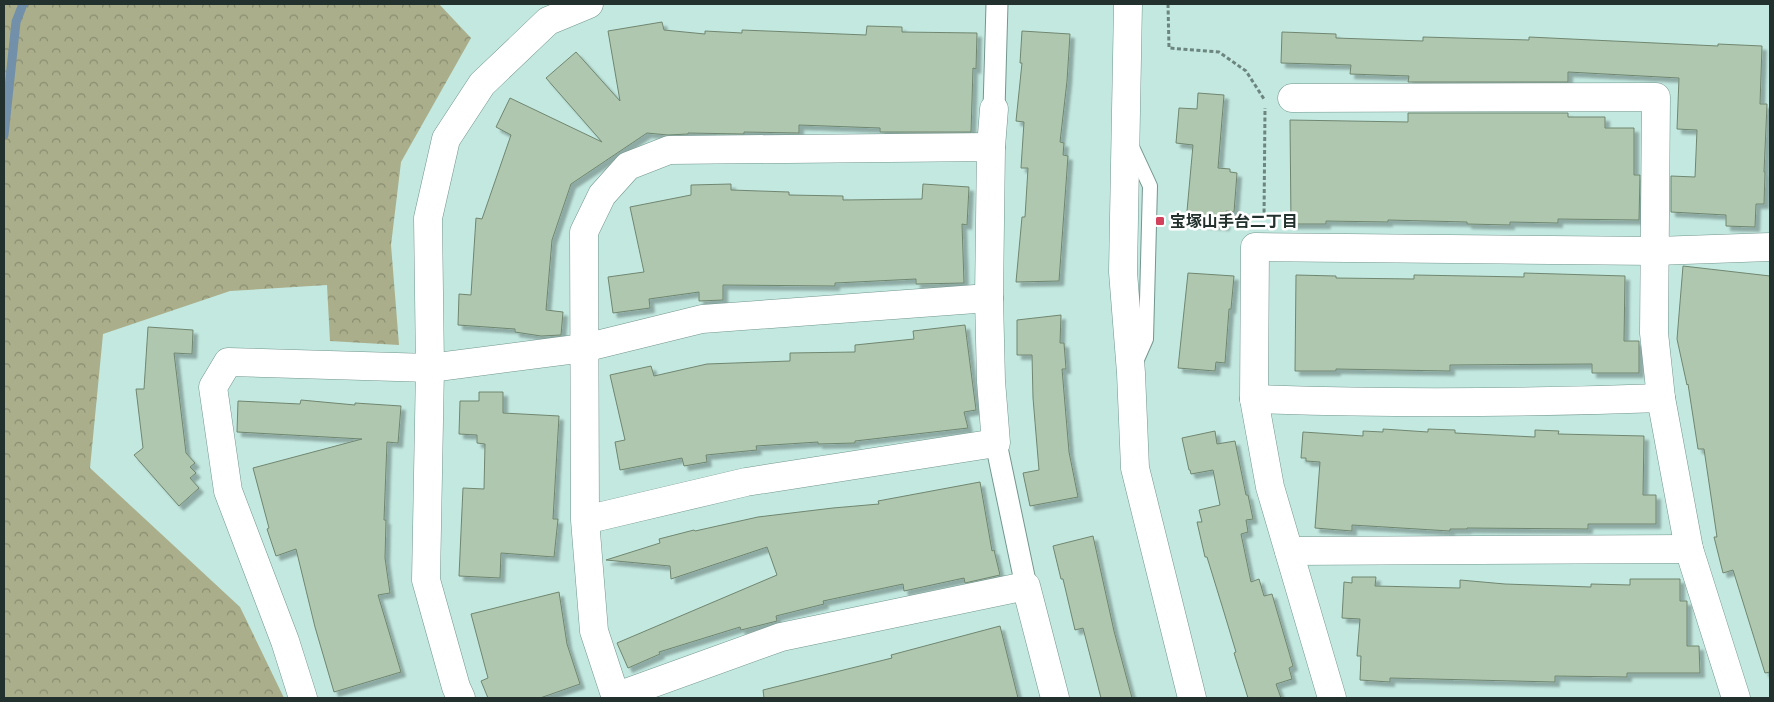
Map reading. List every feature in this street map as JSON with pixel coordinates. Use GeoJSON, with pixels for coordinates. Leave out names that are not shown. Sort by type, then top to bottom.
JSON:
{"type":"FeatureCollection","features":[{"type":"Feature","properties":{"kind":"street"},"geometry":{"type":"LineString","coordinates":[[461,698],[456,687],[426,580],[430,368],[428,218],[446,139],[482,84],[543,12],[589,4]]}},
{"type":"Feature","properties":{"kind":"street"},"geometry":{"type":"LineString","coordinates":[[997,4],[991,147],[989,298],[991,381],[996,444],[1026,586],[1055,698]]}},
{"type":"Feature","properties":{"kind":"street"},"geometry":{"type":"LineString","coordinates":[[1128,4],[1123,272],[1131,373],[1135,468],[1192,698]]}},
{"type":"Feature","properties":{"kind":"street"},"geometry":{"type":"LineString","coordinates":[[1292,98],[1656,97],[1654,333],[1660,398],[1690,549],[1736,698]]}},
{"type":"Feature","properties":{"kind":"street"},"geometry":{"type":"LineString","coordinates":[[991,147],[669,150],[628,166],[602,195],[584,232],[585,520],[594,631],[616,698],[780,637],[1026,586]]}},
{"type":"Feature","properties":{"kind":"street"},"geometry":{"type":"LineString","coordinates":[[1332,698],[1270,486],[1254,399],[1255,247],[1656,251],[1770,247]]}},
{"type":"Feature","properties":{"kind":"street"},"geometry":{"type":"LineString","coordinates":[[303,698],[285,641],[228,491],[213,387],[228,362],[430,368],[584,348],[702,319],[989,298]]}},
{"type":"Feature","properties":{"kind":"street"},"geometry":{"type":"LineString","coordinates":[[1254,399],[1549,402],[1660,398]]}},
{"type":"Feature","properties":{"kind":"street"},"geometry":{"type":"LineString","coordinates":[[585,520],[746,482],[996,444]]}},
{"type":"Feature","properties":{"kind":"street"},"geometry":{"type":"LineString","coordinates":[[1289,551],[1690,549]]}},
{"type":"Feature","properties":{"kind":"path"},"geometry":{"type":"LineString","coordinates":[[1168,4],[1169,48],[1219,52],[1246,71],[1265,100],[1264,247]]}},
{"type":"Feature","properties":{"kind":"green space"},"geometry":{"type":"Polygon","coordinates":[[[4,4],[439,4],[471,38],[401,162],[391,245],[399,345],[330,341],[327,285],[230,291],[103,334],[90,468],[240,607],[284,698],[4,698],[4,4]]]}},
{"type":"Feature","properties":{"kind":"building"},"geometry":{"type":"Polygon","coordinates":[[[662,22],[664,30],[705,34],[705,31],[742,33],[742,30],[866,35],[867,26],[902,27],[902,32],[977,33],[976,69],[973,68],[971,132],[880,132],[880,128],[799,125],[799,133],[744,132],[744,134],[688,133],[668,135],[647,133],[571,184],[552,240],[546,310],[563,312],[561,335],[541,336],[515,332],[515,329],[458,325],[459,294],[471,295],[476,218],[482,219],[511,135],[496,127],[510,98],[602,142],[546,78],[576,52],[620,101],[608,31],[662,22]]]}},
{"type":"Feature","properties":{"kind":"building"},"geometry":{"type":"Polygon","coordinates":[[[1022,31],[1070,34],[1060,142],[1064,143],[1063,155],[1068,156],[1059,281],[1016,282],[1022,217],[1025,217],[1028,168],[1021,168],[1024,122],[1016,121],[1022,63],[1020,63],[1022,31]]]}},
{"type":"Feature","properties":{"kind":"building"},"geometry":{"type":"Polygon","coordinates":[[[1282,32],[1336,34],[1336,38],[1423,41],[1423,37],[1529,40],[1529,37],[1718,46],[1718,44],[1762,46],[1760,104],[1767,104],[1764,204],[1756,204],[1755,227],[1726,226],[1726,215],[1671,212],[1671,176],[1695,177],[1697,130],[1677,129],[1679,78],[1568,72],[1568,82],[1408,82],[1409,76],[1350,74],[1351,65],[1281,63],[1282,32]]]}},
{"type":"Feature","properties":{"kind":"building"},"geometry":{"type":"Polygon","coordinates":[[[1198,93],[1224,95],[1218,168],[1230,169],[1230,172],[1237,173],[1234,212],[1226,211],[1225,226],[1186,222],[1193,145],[1176,143],[1179,108],[1197,109],[1198,93]]]}},
{"type":"Feature","properties":{"kind":"building"},"geometry":{"type":"Polygon","coordinates":[[[1408,113],[1568,113],[1568,117],[1605,117],[1605,128],[1634,128],[1634,175],[1640,175],[1639,220],[1558,219],[1558,223],[1510,222],[1510,225],[1388,220],[1388,222],[1326,221],[1326,224],[1291,224],[1290,120],[1408,122],[1408,113]]]}},
{"type":"Feature","properties":{"kind":"building"},"geometry":{"type":"Polygon","coordinates":[[[731,184],[731,190],[789,192],[789,195],[843,196],[843,200],[922,199],[923,184],[969,187],[967,225],[962,224],[964,283],[916,284],[916,279],[835,283],[835,286],[723,285],[723,300],[699,301],[699,292],[649,299],[650,308],[613,313],[608,277],[644,272],[630,207],[691,195],[691,185],[731,184]]]}},
{"type":"Feature","properties":{"kind":"building"},"geometry":{"type":"Polygon","coordinates":[[[1683,266],[1770,276],[1770,672],[1765,673],[1733,570],[1723,573],[1714,537],[1717,537],[1704,449],[1698,449],[1688,384],[1677,339],[1683,266]]]}},
{"type":"Feature","properties":{"kind":"building"},"geometry":{"type":"Polygon","coordinates":[[[1188,273],[1234,276],[1231,309],[1229,309],[1225,363],[1216,362],[1215,371],[1178,368],[1188,273]]]}},
{"type":"Feature","properties":{"kind":"building"},"geometry":{"type":"Polygon","coordinates":[[[1524,273],[1625,276],[1624,341],[1639,341],[1639,373],[1592,373],[1592,364],[1450,365],[1450,371],[1336,369],[1336,371],[1295,371],[1296,275],[1336,276],[1336,278],[1414,279],[1414,275],[1524,277],[1524,273]]]}},
{"type":"Feature","properties":{"kind":"building"},"geometry":{"type":"Polygon","coordinates":[[[1061,315],[1060,343],[1064,343],[1066,369],[1062,369],[1069,452],[1078,497],[1030,506],[1023,473],[1039,470],[1033,398],[1032,355],[1017,355],[1017,320],[1061,315]]]}},
{"type":"Feature","properties":{"kind":"building"},"geometry":{"type":"Polygon","coordinates":[[[965,325],[976,410],[964,412],[968,428],[855,441],[855,443],[818,444],[818,442],[756,446],[757,450],[706,455],[707,462],[684,466],[682,458],[620,470],[615,442],[625,440],[610,375],[651,366],[654,376],[707,364],[790,361],[790,353],[855,352],[855,345],[914,339],[913,331],[965,325]]]}},
{"type":"Feature","properties":{"kind":"building"},"geometry":{"type":"Polygon","coordinates":[[[148,327],[193,330],[192,354],[174,353],[186,453],[195,463],[190,467],[196,473],[190,478],[199,488],[179,506],[134,455],[143,448],[136,389],[144,389],[148,327]]]}},
{"type":"Feature","properties":{"kind":"building"},"geometry":{"type":"Polygon","coordinates":[[[479,392],[503,392],[503,413],[559,416],[553,519],[558,519],[554,557],[501,553],[500,578],[459,576],[463,488],[484,489],[485,444],[477,443],[477,435],[459,434],[460,401],[479,401],[479,392]]]}},
{"type":"Feature","properties":{"kind":"building"},"geometry":{"type":"Polygon","coordinates":[[[301,400],[355,405],[355,403],[401,406],[398,443],[387,442],[384,520],[386,520],[385,558],[390,593],[378,595],[401,672],[334,692],[315,627],[296,549],[276,556],[267,529],[269,528],[253,468],[362,439],[237,432],[238,401],[300,404],[301,400]]]}},
{"type":"Feature","properties":{"kind":"building"},"geometry":{"type":"Polygon","coordinates":[[[1383,429],[1428,432],[1428,429],[1455,430],[1455,433],[1535,437],[1535,430],[1559,431],[1558,434],[1644,436],[1643,495],[1656,495],[1656,524],[1588,524],[1588,529],[1467,528],[1450,529],[1450,531],[1352,525],[1352,531],[1315,528],[1320,462],[1306,461],[1306,458],[1301,458],[1303,432],[1363,436],[1363,431],[1383,432],[1383,429]]]}},
{"type":"Feature","properties":{"kind":"building"},"geometry":{"type":"Polygon","coordinates":[[[1215,431],[1217,444],[1235,441],[1253,519],[1246,520],[1248,532],[1241,534],[1251,582],[1259,579],[1264,596],[1272,594],[1293,666],[1289,668],[1292,679],[1276,684],[1281,698],[1248,698],[1223,609],[1207,557],[1205,557],[1197,522],[1202,522],[1199,510],[1220,505],[1213,470],[1191,474],[1182,438],[1215,431]]]}},
{"type":"Feature","properties":{"kind":"building"},"geometry":{"type":"Polygon","coordinates":[[[980,482],[992,551],[994,550],[1000,575],[965,583],[964,578],[904,591],[903,584],[823,601],[824,604],[776,616],[777,621],[741,630],[740,627],[659,652],[660,654],[628,668],[617,643],[777,575],[767,547],[671,579],[670,566],[606,560],[660,543],[659,539],[694,530],[758,517],[879,504],[878,501],[980,482]]]}},
{"type":"Feature","properties":{"kind":"building"},"geometry":{"type":"Polygon","coordinates":[[[1093,536],[1114,631],[1132,698],[1101,698],[1083,628],[1075,630],[1053,546],[1093,536]]]}},
{"type":"Feature","properties":{"kind":"building"},"geometry":{"type":"Polygon","coordinates":[[[1352,577],[1376,577],[1375,586],[1460,588],[1460,580],[1505,584],[1591,587],[1591,584],[1630,585],[1630,579],[1680,579],[1680,601],[1687,601],[1687,646],[1699,646],[1700,673],[1627,673],[1627,677],[1555,676],[1555,682],[1390,678],[1390,682],[1360,680],[1361,656],[1357,656],[1360,619],[1342,618],[1344,582],[1352,583],[1352,577]]]}},
{"type":"Feature","properties":{"kind":"building"},"geometry":{"type":"Polygon","coordinates":[[[559,592],[567,644],[580,684],[540,698],[488,698],[481,681],[488,678],[471,614],[559,592]]]}},
{"type":"Feature","properties":{"kind":"building"},"geometry":{"type":"Polygon","coordinates":[[[1000,626],[1018,698],[764,698],[763,690],[892,658],[891,655],[1000,626]]]}},
{"type":"Feature","properties":{"kind":"waterway"},"geometry":{"type":"LineString","coordinates":[[4,135],[16,22],[23,4]]}},
{"type":"Feature","properties":{"kind":"place","name":"宝塚山手台二丁目"},"geometry":{"type":"Point","coordinates":[1160,221]}}]}
